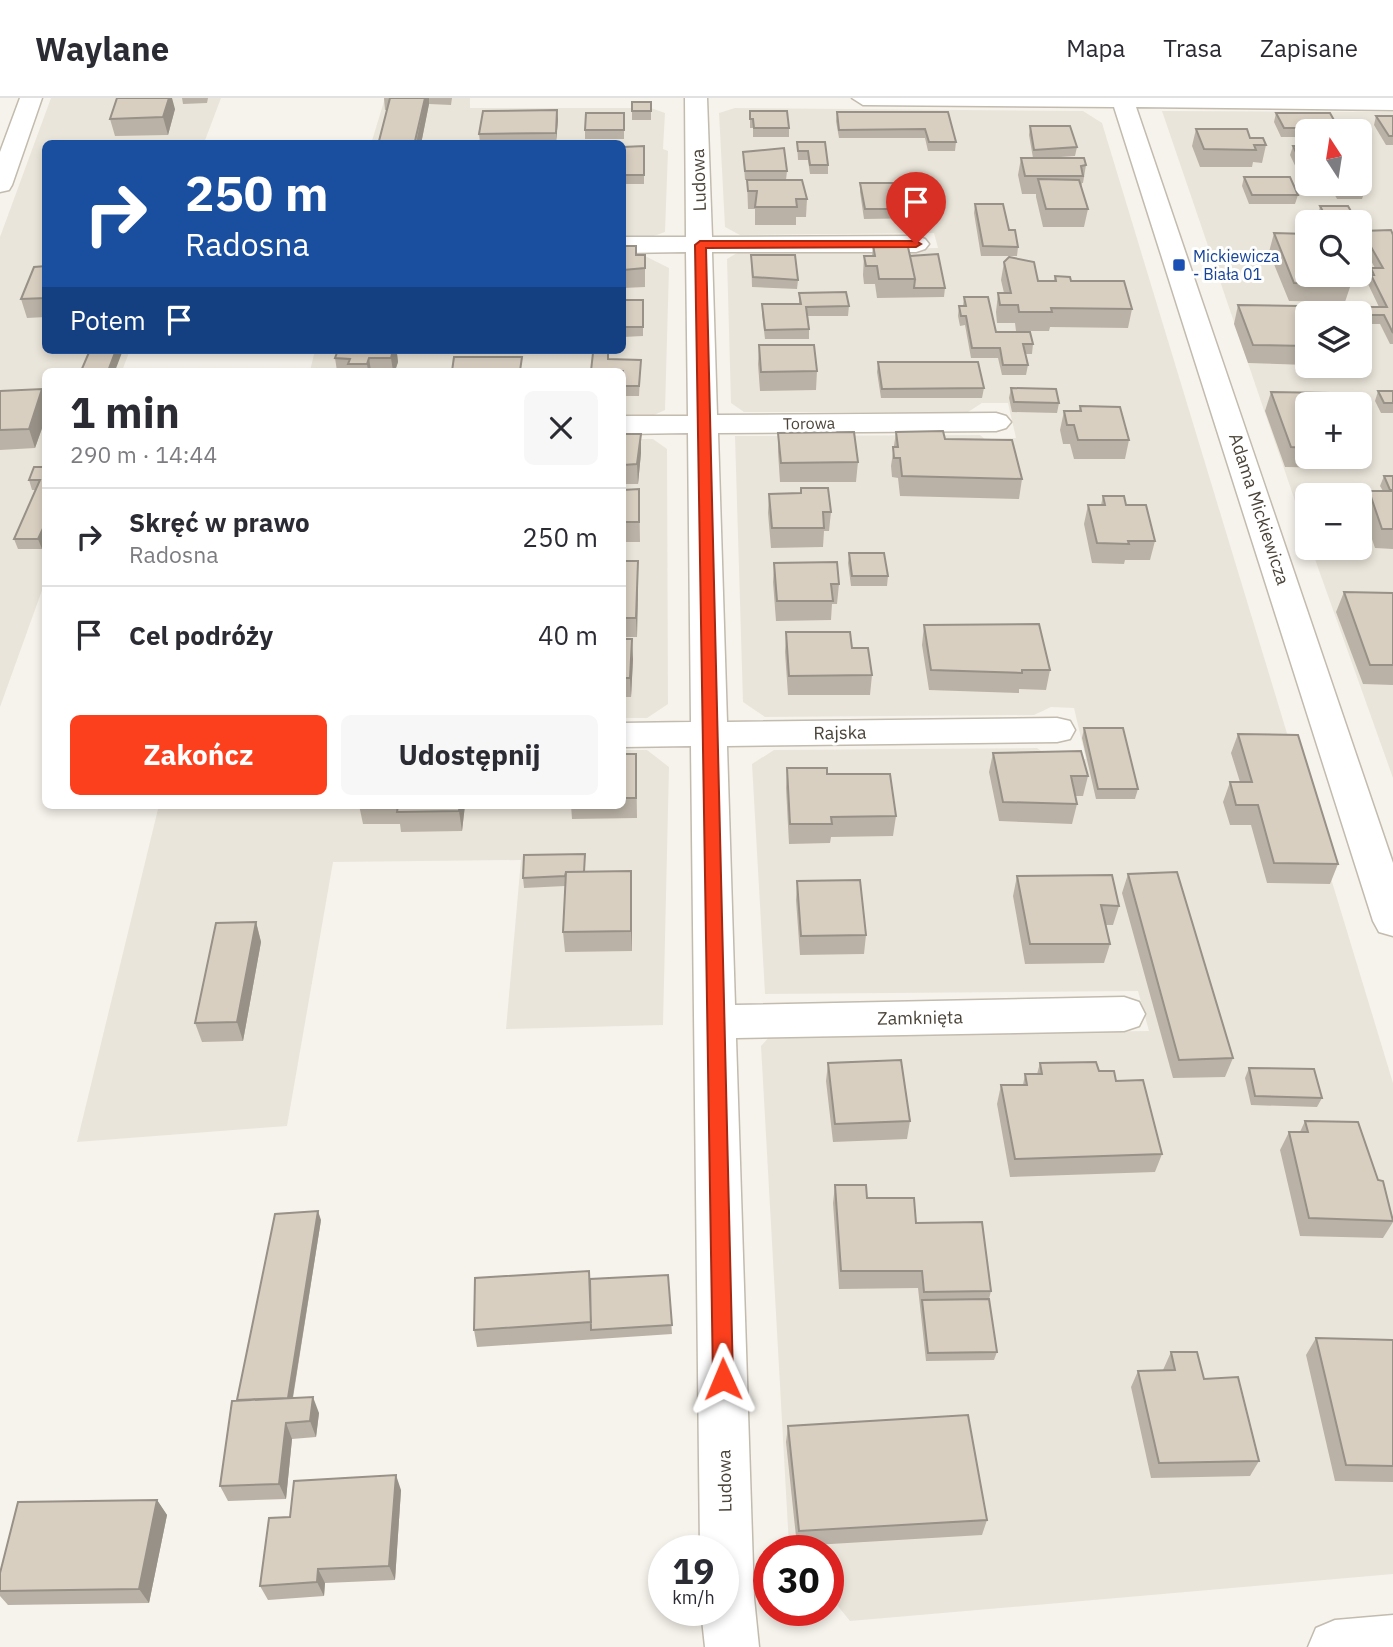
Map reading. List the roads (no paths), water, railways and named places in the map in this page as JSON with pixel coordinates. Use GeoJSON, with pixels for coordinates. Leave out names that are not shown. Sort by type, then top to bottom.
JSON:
{"type":"FeatureCollection","features":[{"type":"Feature","properties":{"kind":"street"},"geometry":{"type":"LineString","coordinates":[[0,185],[31,98]]}},
{"type":"Feature","properties":{"kind":"street","name":"Ludowa"},"geometry":{"type":"LineString","coordinates":[[696,98],[727,1598],[732,1647]]}},
{"type":"Feature","properties":{"kind":"street"},"geometry":{"type":"LineString","coordinates":[[863,98],[1393,103]]}},
{"type":"Feature","properties":{"kind":"street","name":"Adama Mickiewicza"},"geometry":{"type":"LineString","coordinates":[[1123,100],[1393,921]]}},
{"type":"Feature","properties":{"kind":"street"},"geometry":{"type":"LineString","coordinates":[[626,244],[916,244]]}},
{"type":"Feature","properties":{"kind":"street","name":"Torowa"},"geometry":{"type":"LineString","coordinates":[[626,425],[996,422]]}},
{"type":"Feature","properties":{"kind":"street","name":"Rajska"},"geometry":{"type":"LineString","coordinates":[[626,735],[1057,730]]}},
{"type":"Feature","properties":{"kind":"street","name":"Zamknięta"},"geometry":{"type":"LineString","coordinates":[[717,1022],[1124,1014]]}},
{"type":"Feature","properties":{"kind":"street"},"geometry":{"type":"LineString","coordinates":[[1335,1647],[1393,1642]]}},
{"type":"Feature","properties":{"kind":"place","name":"Mickiewicza - Biała 01"},"geometry":{"type":"Point","coordinates":[1179,265]}}]}
